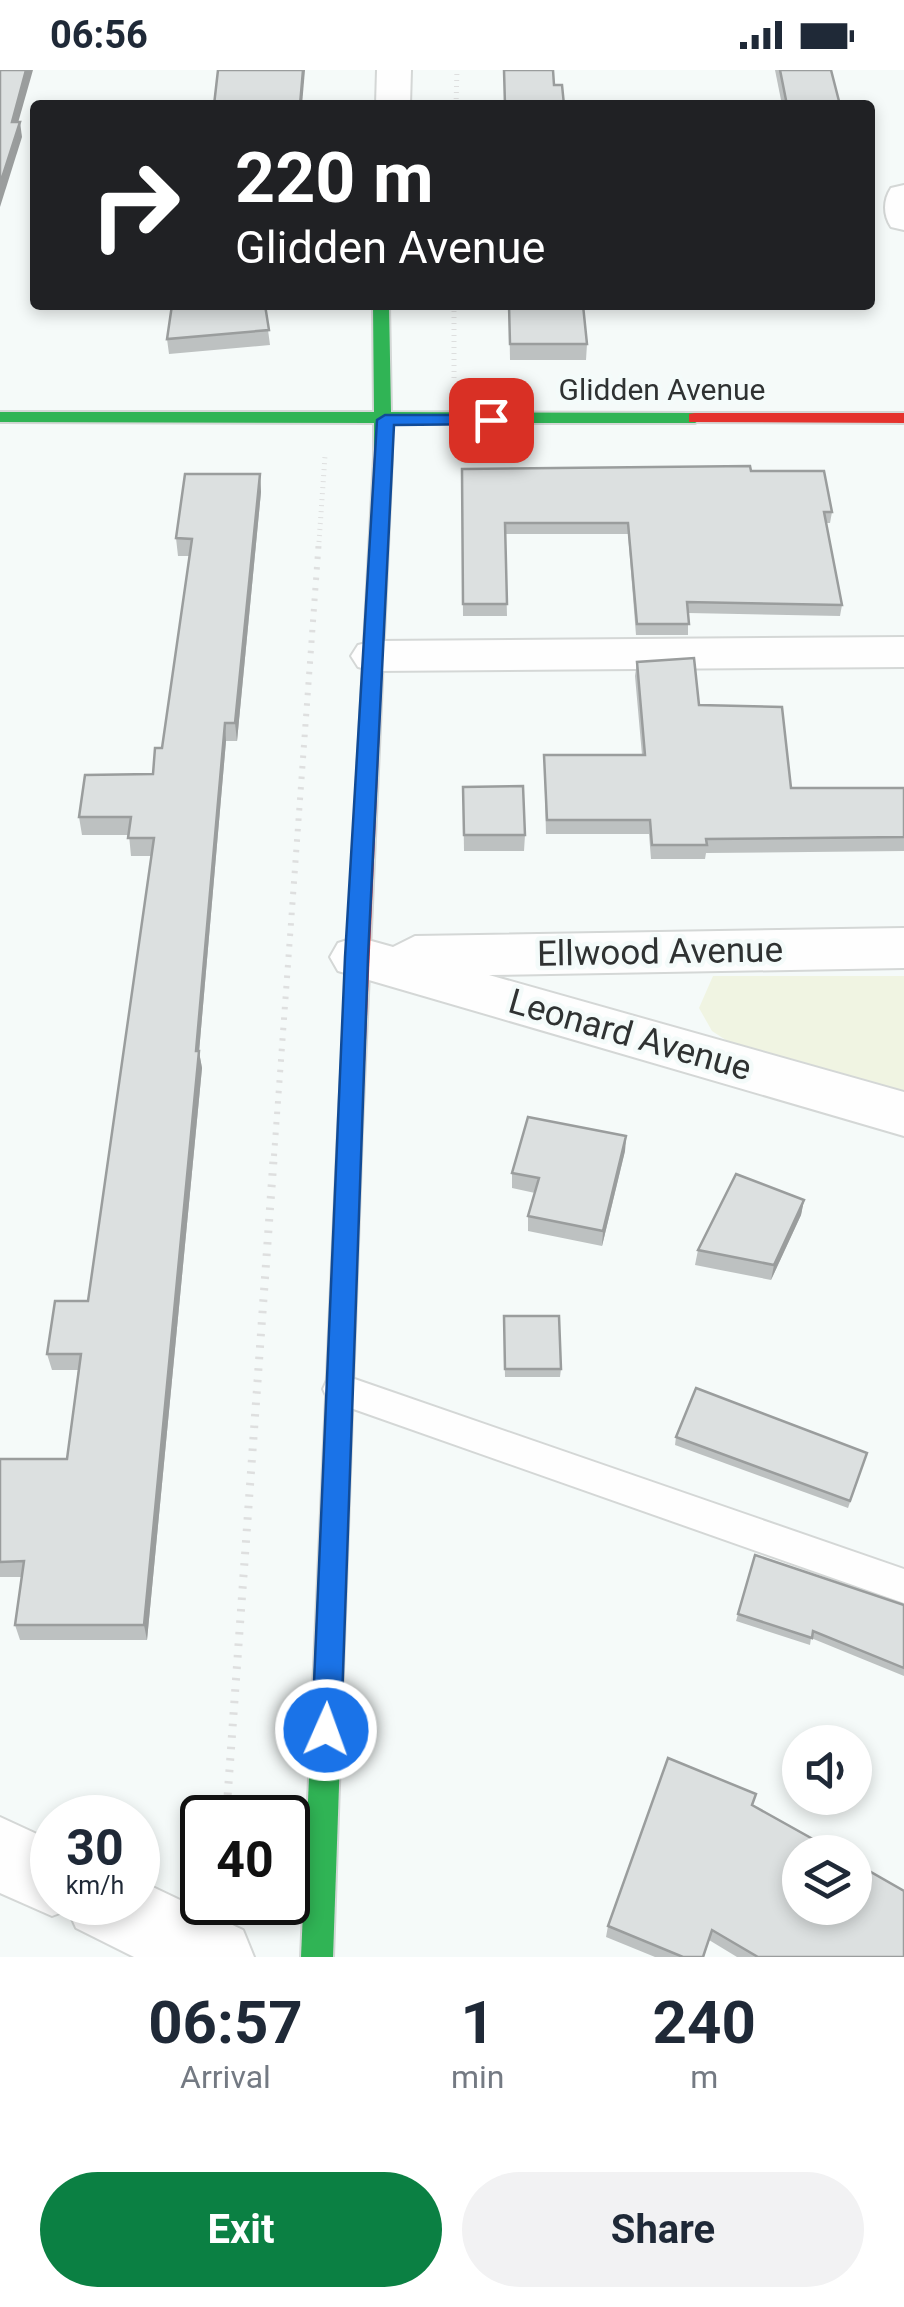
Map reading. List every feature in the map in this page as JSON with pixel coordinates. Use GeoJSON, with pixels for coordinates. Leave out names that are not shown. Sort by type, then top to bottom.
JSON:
{"type":"FeatureCollection","features":[{"type":"Feature","properties":{"kind":"street"},"geometry":{"type":"LineString","coordinates":[[394,70],[394,100]]}},
{"type":"Feature","properties":{"kind":"street"},"geometry":{"type":"LineString","coordinates":[[904,196],[900,202],[904,219]]}},
{"type":"Feature","properties":{"kind":"street"},"geometry":{"type":"LineString","coordinates":[[317,1957],[356,957],[385,420],[381,310]]}},
{"type":"Feature","properties":{"kind":"street","name":"Glidden Avenue"},"geometry":{"type":"LineString","coordinates":[[0,417],[329,421],[904,418]]}},
{"type":"Feature","properties":{"kind":"street"},"geometry":{"type":"LineString","coordinates":[[374,656],[904,652]]}},
{"type":"Feature","properties":{"kind":"street","name":"Ellwood Avenue"},"geometry":{"type":"LineString","coordinates":[[356,957],[904,948]]}},
{"type":"Feature","properties":{"kind":"street","name":"Leonard Avenue"},"geometry":{"type":"LineString","coordinates":[[356,957],[904,1114]]}},
{"type":"Feature","properties":{"kind":"street"},"geometry":{"type":"LineString","coordinates":[[0,1854],[30,1868]]}},
{"type":"Feature","properties":{"kind":"street"},"geometry":{"type":"LineString","coordinates":[[150,1925],[216,1957]]}},
{"type":"Feature","properties":{"kind":"lane"},"geometry":{"type":"LineString","coordinates":[[340,1390],[904,1586]]}},
{"type":"Feature","properties":{"kind":"path"},"geometry":{"type":"LineString","coordinates":[[456,100],[457,70]]}},
{"type":"Feature","properties":{"kind":"path"},"geometry":{"type":"LineString","coordinates":[[228,1795],[306,683],[329,421]]}},
{"type":"Feature","properties":{"kind":"green space"},"geometry":{"type":"Polygon","coordinates":[[[713,976],[904,976],[904,1099],[741,1050],[712,1031],[699,1008],[713,976]]]}},
{"type":"Feature","properties":{"kind":"building"},"geometry":{"type":"Polygon","coordinates":[[[0,70],[26,70],[12,122],[20,122],[0,184],[0,70]]]}},
{"type":"Feature","properties":{"kind":"building"},"geometry":{"type":"Polygon","coordinates":[[[218,70],[303,70],[300,100],[215,100],[218,70]]]}},
{"type":"Feature","properties":{"kind":"building"},"geometry":{"type":"Polygon","coordinates":[[[504,70],[553,70],[554,85],[562,85],[564,100],[505,100],[504,70]]]}},
{"type":"Feature","properties":{"kind":"building"},"geometry":{"type":"Polygon","coordinates":[[[780,70],[831,70],[839,100],[786,100],[780,70]]]}},
{"type":"Feature","properties":{"kind":"building"},"geometry":{"type":"Polygon","coordinates":[[[171,310],[266,310],[269,330],[167,339],[171,310]]]}},
{"type":"Feature","properties":{"kind":"building"},"geometry":{"type":"Polygon","coordinates":[[[509,310],[584,310],[587,344],[510,344],[509,310]]]}},
{"type":"Feature","properties":{"kind":"building"},"geometry":{"type":"Polygon","coordinates":[[[750,466],[751,471],[824,471],[832,512],[824,512],[842,605],[687,602],[689,624],[637,624],[628,523],[505,523],[507,604],[463,604],[462,469],[750,466]]]}},
{"type":"Feature","properties":{"kind":"building"},"geometry":{"type":"Polygon","coordinates":[[[185,474],[260,474],[235,723],[225,723],[199,1051],[144,1625],[15,1625],[24,1561],[0,1562],[0,1459],[67,1459],[81,1354],[47,1354],[55,1301],[88,1301],[154,838],[128,838],[131,817],[79,817],[85,775],[153,774],[155,748],[162,748],[192,539],[176,538],[185,474]]]}},
{"type":"Feature","properties":{"kind":"building"},"geometry":{"type":"Polygon","coordinates":[[[694,658],[699,705],[782,707],[791,788],[904,788],[904,837],[706,839],[707,845],[652,845],[650,820],[547,820],[544,755],[645,755],[637,662],[694,658]]]}},
{"type":"Feature","properties":{"kind":"building"},"geometry":{"type":"Polygon","coordinates":[[[523,786],[525,835],[464,835],[463,787],[523,786]]]}},
{"type":"Feature","properties":{"kind":"building"},"geometry":{"type":"Polygon","coordinates":[[[528,1117],[626,1136],[603,1231],[528,1216],[539,1178],[512,1173],[528,1117]]]}},
{"type":"Feature","properties":{"kind":"building"},"geometry":{"type":"Polygon","coordinates":[[[736,1174],[804,1200],[774,1265],[698,1250],[736,1174]]]}},
{"type":"Feature","properties":{"kind":"building"},"geometry":{"type":"Polygon","coordinates":[[[504,1316],[559,1316],[561,1369],[505,1369],[504,1316]]]}},
{"type":"Feature","properties":{"kind":"building"},"geometry":{"type":"Polygon","coordinates":[[[696,1388],[867,1453],[850,1501],[676,1437],[696,1388]]]}},
{"type":"Feature","properties":{"kind":"building"},"geometry":{"type":"Polygon","coordinates":[[[755,1555],[904,1605],[904,1668],[813,1631],[812,1638],[738,1614],[755,1555]]]}},
{"type":"Feature","properties":{"kind":"building"},"geometry":{"type":"Polygon","coordinates":[[[668,1758],[756,1794],[752,1805],[806,1835],[782,1835],[782,1925],[872,1925],[872,1873],[904,1891],[904,1957],[758,1957],[712,1930],[703,1957],[683,1957],[608,1926],[668,1758]]]}},
{"type":"Feature","properties":{"kind":"traffic: fast"},"geometry":{"type":"LineString","coordinates":[[381,310],[383,457]]}},
{"type":"Feature","properties":{"kind":"traffic: fast"},"geometry":{"type":"LineString","coordinates":[[0,417],[695,418]]}},
{"type":"Feature","properties":{"kind":"traffic: fast"},"geometry":{"type":"LineString","coordinates":[[317,1957],[350,1130]]}},
{"type":"Feature","properties":{"kind":"traffic: jam"},"geometry":{"type":"LineString","coordinates":[[695,418],[904,418]]}},
{"type":"Feature","properties":{"kind":"traffic: jam"},"geometry":{"type":"LineString","coordinates":[[350,1130],[383,457]]}},
{"type":"Feature","properties":{"kind":"route"},"geometry":{"type":"LineString","coordinates":[[326,1730],[356,957],[385,420],[491,420]]}}]}
